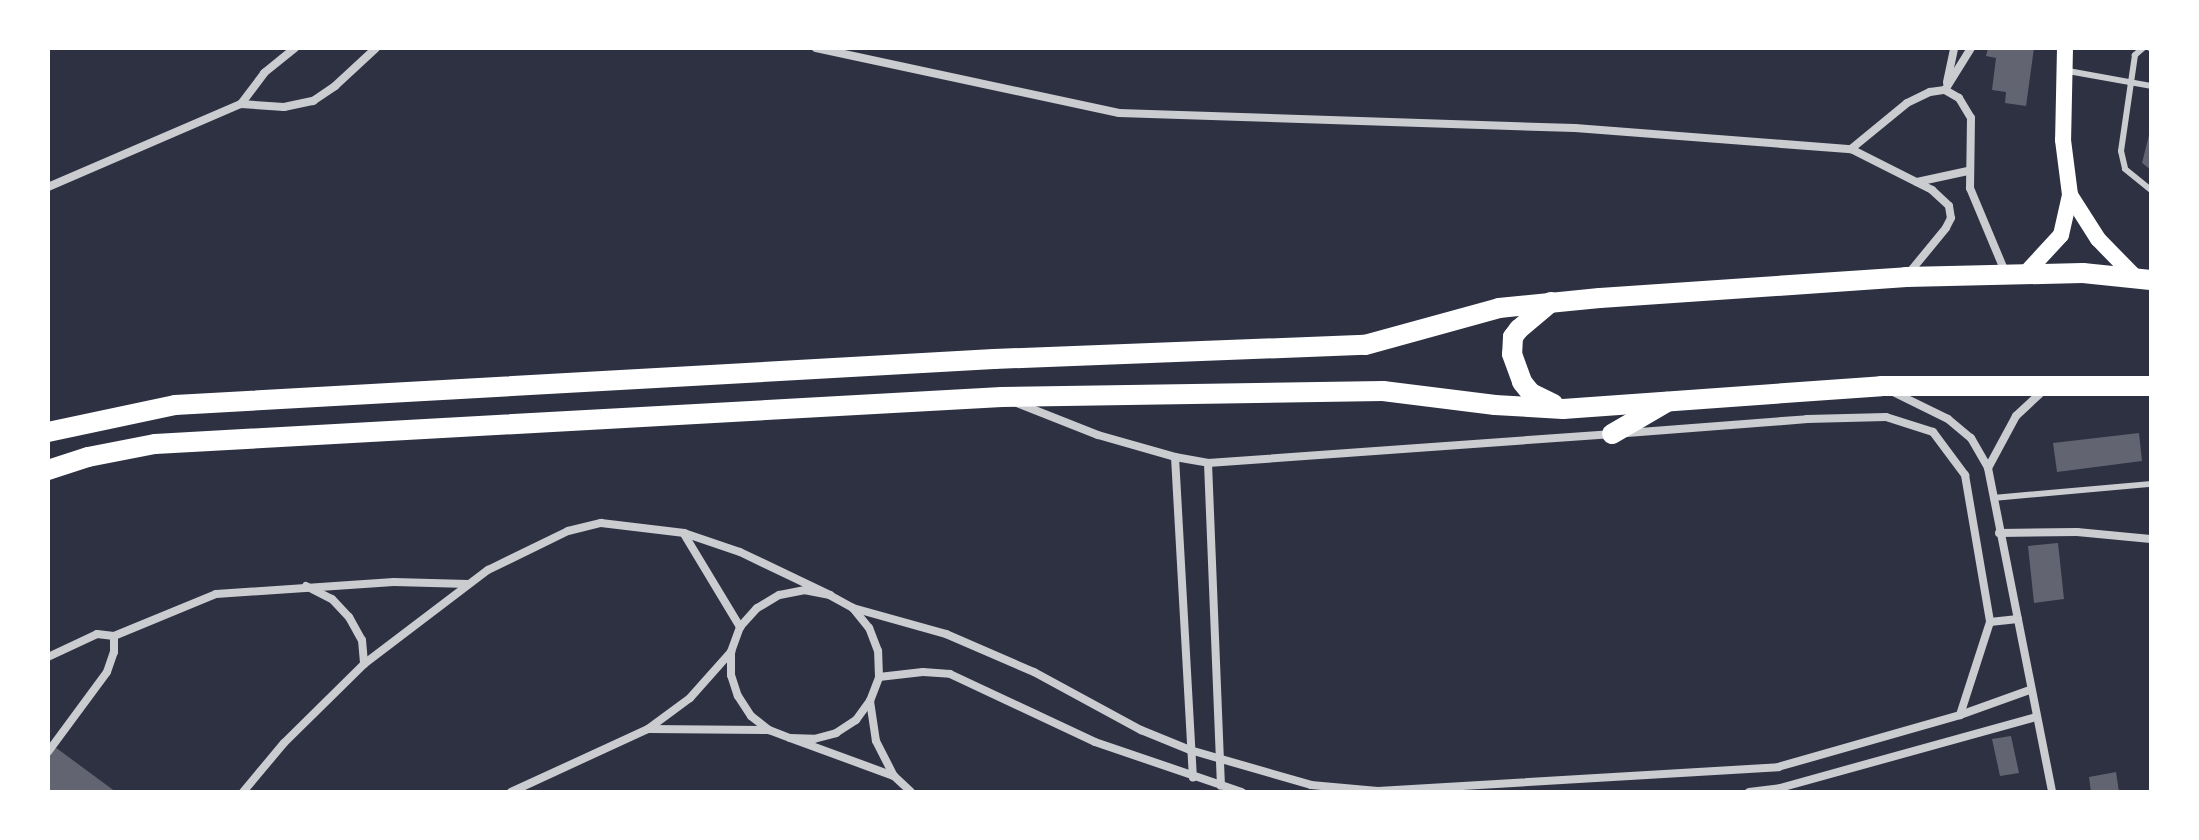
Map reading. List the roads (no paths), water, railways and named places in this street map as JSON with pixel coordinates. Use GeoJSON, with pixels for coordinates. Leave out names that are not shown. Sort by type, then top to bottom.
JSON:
{"type":"FeatureCollection","features":[{"type":"Feature","properties":{"kind":"highway"},"geometry":{"type":"LineString","coordinates":[[48,432],[140,409],[175,405],[1025,358],[1365,345],[1499,308],[1551,302],[1906,277],[2083,273],[2143,279]]}},
{"type":"Feature","properties":{"kind":"highway"},"geometry":{"type":"LineString","coordinates":[[1551,302],[1519,329],[1513,337],[1512,354],[1517,373],[1531,393],[1563,409]]}},
{"type":"Feature","properties":{"kind":"highway"},"geometry":{"type":"LineString","coordinates":[[48,470],[88,457],[155,444],[1002,397],[1383,391],[1495,405],[1563,409],[1881,386],[2151,386]]}},
{"type":"Feature","properties":{"kind":"highway"},"geometry":{"type":"LineString","coordinates":[[1612,434],[1673,399]]}},
{"type":"Feature","properties":{"kind":"main road"},"geometry":{"type":"LineString","coordinates":[[2016,274],[2061,235],[2070,195],[2063,140],[2065,48]]}},
{"type":"Feature","properties":{"kind":"main road"},"geometry":{"type":"LineString","coordinates":[[2070,195],[2098,239],[2143,279]]}},
{"type":"Feature","properties":{"kind":"street"},"geometry":{"type":"LineString","coordinates":[[241,104],[264,73],[282,55],[295,48]]}},
{"type":"Feature","properties":{"kind":"street"},"geometry":{"type":"LineString","coordinates":[[48,187],[241,104],[284,107],[313,101],[335,86],[376,48]]}},
{"type":"Feature","properties":{"kind":"street"},"geometry":{"type":"LineString","coordinates":[[816,48],[1119,113],[1575,128],[1851,149],[1944,199],[1951,218],[1906,277]]}},
{"type":"Feature","properties":{"kind":"street"},"geometry":{"type":"LineString","coordinates":[[1945,90],[1954,48]]}},
{"type":"Feature","properties":{"kind":"street"},"geometry":{"type":"LineString","coordinates":[[1945,90],[1971,48]]}},
{"type":"Feature","properties":{"kind":"street"},"geometry":{"type":"LineString","coordinates":[[1851,149],[1907,103],[1930,92],[1945,90],[1959,98],[1971,118],[1970,188],[2016,274]]}},
{"type":"Feature","properties":{"kind":"street"},"geometry":{"type":"LineString","coordinates":[[1916,182],[1968,171]]}},
{"type":"Feature","properties":{"kind":"street"},"geometry":{"type":"LineString","coordinates":[[1988,468],[2016,416],[2051,384]]}},
{"type":"Feature","properties":{"kind":"street"},"geometry":{"type":"LineString","coordinates":[[1881,386],[1948,419],[1971,438],[1988,468],[2052,792]]}},
{"type":"Feature","properties":{"kind":"street"},"geometry":{"type":"LineString","coordinates":[[1002,397],[1098,435],[1208,463],[1807,419],[1886,417],[1933,432],[1965,475],[1990,622],[1960,715]]}},
{"type":"Feature","properties":{"kind":"street"},"geometry":{"type":"LineString","coordinates":[[1175,457],[1193,777]]}},
{"type":"Feature","properties":{"kind":"street"},"geometry":{"type":"LineString","coordinates":[[1208,463],[1221,786]]}},
{"type":"Feature","properties":{"kind":"street"},"geometry":{"type":"LineString","coordinates":[[243,792],[284,743],[364,664],[469,584],[488,570],[568,531],[601,523],[684,533],[740,552],[853,608],[961,640],[1034,672],[1141,730],[1190,750],[1311,785],[1378,791],[1778,767],[1960,715],[2030,690]]}},
{"type":"Feature","properties":{"kind":"street"},"geometry":{"type":"LineString","coordinates":[[1999,533],[2077,532],[2151,539]]}},
{"type":"Feature","properties":{"kind":"street"},"geometry":{"type":"LineString","coordinates":[[684,533],[740,627]]}},
{"type":"Feature","properties":{"kind":"street"},"geometry":{"type":"LineString","coordinates":[[48,657],[97,634],[114,636],[216,594],[394,582],[469,584]]}},
{"type":"Feature","properties":{"kind":"street"},"geometry":{"type":"LineString","coordinates":[[305,586],[332,599],[349,617],[362,640],[364,664]]}},
{"type":"Feature","properties":{"kind":"street"},"geometry":{"type":"LineString","coordinates":[[830,595],[805,590],[779,595],[757,608],[740,627],[731,652],[731,675],[738,696],[751,716],[769,730],[894,776]]}},
{"type":"Feature","properties":{"kind":"street"},"geometry":{"type":"LineString","coordinates":[[790,738],[814,739],[836,733],[856,720],[870,701],[879,677],[878,651],[869,628],[853,608]]}},
{"type":"Feature","properties":{"kind":"street"},"geometry":{"type":"LineString","coordinates":[[1990,622],[2018,619]]}},
{"type":"Feature","properties":{"kind":"street"},"geometry":{"type":"LineString","coordinates":[[48,752],[107,672],[114,652],[114,636]]}},
{"type":"Feature","properties":{"kind":"street"},"geometry":{"type":"LineString","coordinates":[[511,792],[648,729],[690,698],[731,652]]}},
{"type":"Feature","properties":{"kind":"street"},"geometry":{"type":"LineString","coordinates":[[879,677],[923,672],[950,674],[1095,742],[1242,792]]}},
{"type":"Feature","properties":{"kind":"street"},"geometry":{"type":"LineString","coordinates":[[870,701],[876,741],[894,776],[911,792]]}},
{"type":"Feature","properties":{"kind":"street"},"geometry":{"type":"LineString","coordinates":[[1749,792],[1780,788],[2036,717]]}},
{"type":"Feature","properties":{"kind":"street"},"geometry":{"type":"LineString","coordinates":[[648,729],[769,730]]}},
{"type":"Feature","properties":{"kind":"lane"},"geometry":{"type":"LineString","coordinates":[[2143,48],[2135,55],[2122,161],[2125,169],[2151,190]]}},
{"type":"Feature","properties":{"kind":"lane"},"geometry":{"type":"LineString","coordinates":[[2064,71],[2151,86]]}},
{"type":"Feature","properties":{"kind":"lane"},"geometry":{"type":"LineString","coordinates":[[1993,498],[2151,484]]}}]}
